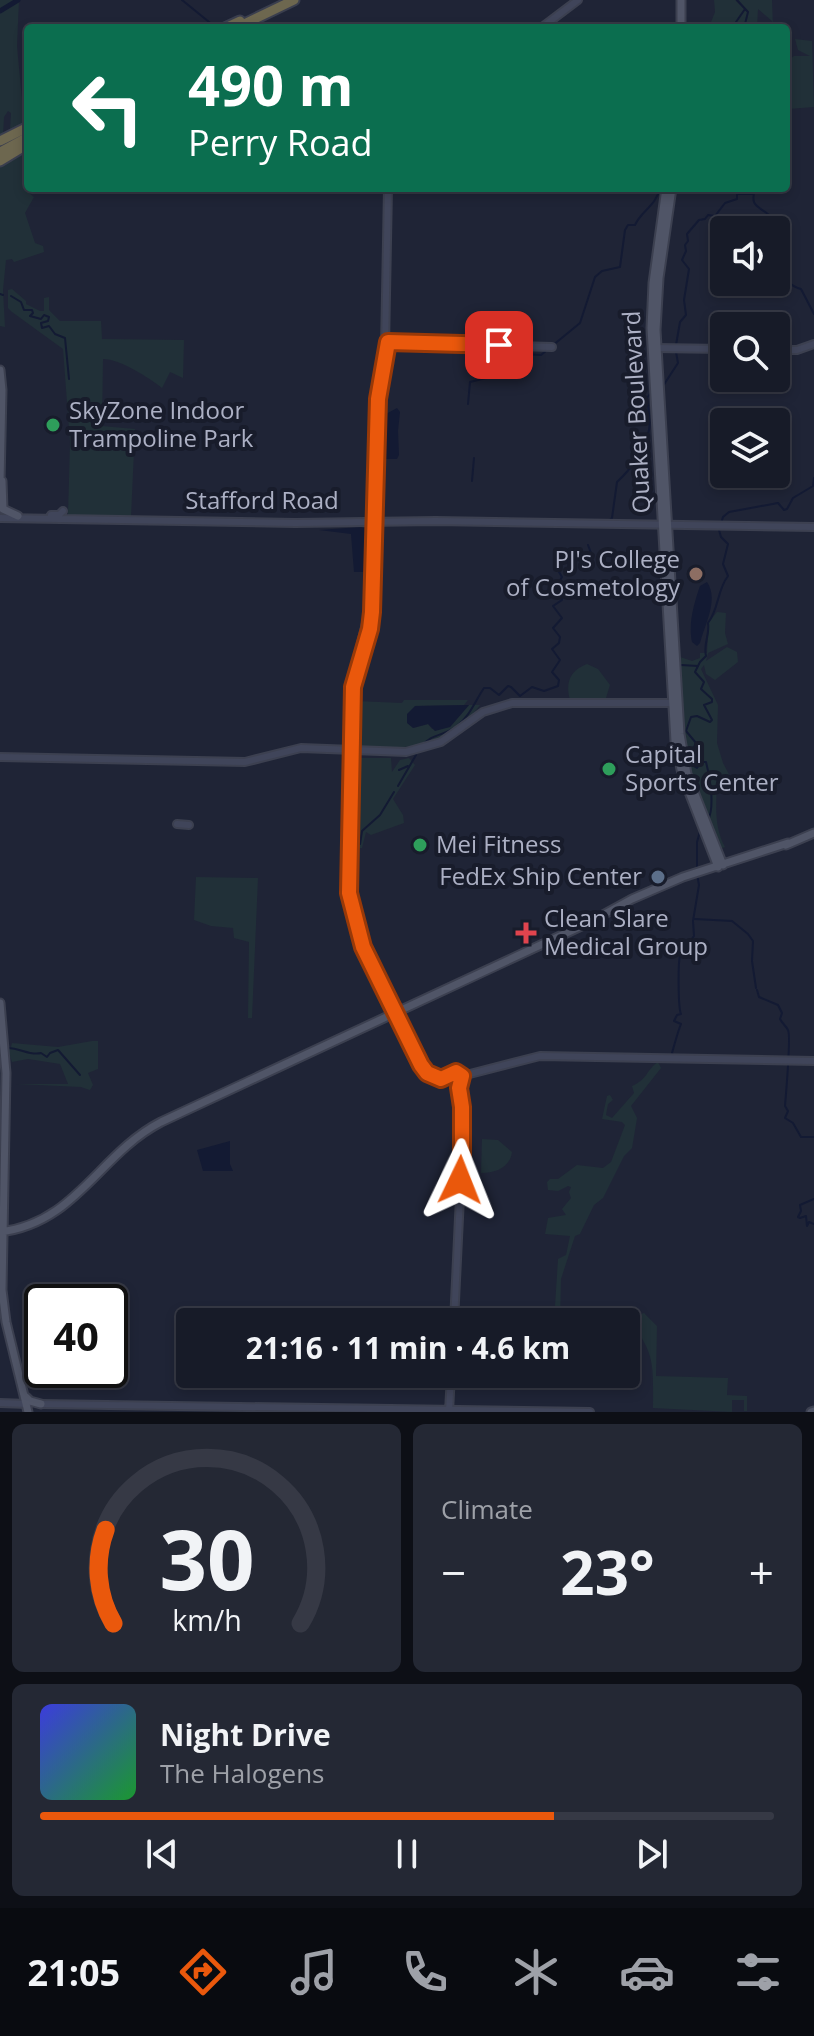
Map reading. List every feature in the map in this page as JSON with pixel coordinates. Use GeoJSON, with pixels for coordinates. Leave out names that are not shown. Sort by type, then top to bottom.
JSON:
{"type":"FeatureCollection","features":[{"type":"Feature","properties":{"kind":"highway"},"geometry":{"type":"LineString","coordinates":[[233,24],[283,0]]}},
{"type":"Feature","properties":{"kind":"highway"},"geometry":{"type":"LineString","coordinates":[[244,24],[294,0]]}},
{"type":"Feature","properties":{"kind":"highway"},"geometry":{"type":"LineString","coordinates":[[0,149],[24,137]]}},
{"type":"Feature","properties":{"kind":"main road"},"geometry":{"type":"LineString","coordinates":[[683,0],[683,24]]}},
{"type":"Feature","properties":{"kind":"main road","name":"Quaker Boulevard"},"geometry":{"type":"LineString","coordinates":[[668,192],[651,303],[679,763],[717,862]]}},
{"type":"Feature","properties":{"kind":"main road"},"geometry":{"type":"LineString","coordinates":[[0,370],[0,483]]}},
{"type":"Feature","properties":{"kind":"main road"},"geometry":{"type":"LineString","coordinates":[[1,456],[2,506],[7,513],[18,516]]}},
{"type":"Feature","properties":{"kind":"main road"},"geometry":{"type":"LineString","coordinates":[[717,862],[813,835]]}},
{"type":"Feature","properties":{"kind":"main road"},"geometry":{"type":"LineString","coordinates":[[1,1230],[46,1217],[64,1206],[118,1152],[156,1125],[186,1110],[717,862],[788,843]]}},
{"type":"Feature","properties":{"kind":"main road"},"geometry":{"type":"LineString","coordinates":[[395,1012],[591,920]]}},
{"type":"Feature","properties":{"kind":"main road"},"geometry":{"type":"LineString","coordinates":[[0,1003],[5,1048],[1,1230],[4,1309],[26,1408]]}},
{"type":"Feature","properties":{"kind":"main road"},"geometry":{"type":"LineString","coordinates":[[0,1023],[3,1066],[2,1204]]}},
{"type":"Feature","properties":{"kind":"main road"},"geometry":{"type":"LineString","coordinates":[[0,1303],[26,1408]]}},
{"type":"Feature","properties":{"kind":"main road"},"geometry":{"type":"LineString","coordinates":[[23,1390],[29,1401],[41,1404]]}},
{"type":"Feature","properties":{"kind":"street"},"geometry":{"type":"LineString","coordinates":[[546,24],[578,0]]}},
{"type":"Feature","properties":{"kind":"street"},"geometry":{"type":"LineString","coordinates":[[390,192],[387,342],[376,395],[374,520],[368,622],[350,684],[345,884],[353,924],[363,947],[424,1070],[441,1079],[457,1079],[530,1058],[550,1057],[814,1061]]}},
{"type":"Feature","properties":{"kind":"street"},"geometry":{"type":"LineString","coordinates":[[387,342],[550,347]]}},
{"type":"Feature","properties":{"kind":"street"},"geometry":{"type":"LineString","coordinates":[[790,350],[814,344]]}},
{"type":"Feature","properties":{"kind":"street"},"geometry":{"type":"LineString","coordinates":[[654,348],[710,349]]}},
{"type":"Feature","properties":{"kind":"street"},"geometry":{"type":"LineString","coordinates":[[36,516],[59,515],[63,511]]}},
{"type":"Feature","properties":{"kind":"street","name":"Stafford Road"},"geometry":{"type":"LineString","coordinates":[[0,516],[295,523],[374,520]]}},
{"type":"Feature","properties":{"kind":"street","name":"Stafford Road"},"geometry":{"type":"LineString","coordinates":[[0,516],[294,521],[478,519],[814,527]]}},
{"type":"Feature","properties":{"kind":"street"},"geometry":{"type":"LineString","coordinates":[[349,752],[396,752],[424,748],[446,739],[483,712],[512,703],[656,698],[675,703]]}},
{"type":"Feature","properties":{"kind":"street"},"geometry":{"type":"LineString","coordinates":[[0,757],[245,762],[299,750],[400,755],[426,751],[502,707],[644,708],[675,703]]}},
{"type":"Feature","properties":{"kind":"street"},"geometry":{"type":"LineString","coordinates":[[177,824],[189,825]]}},
{"type":"Feature","properties":{"kind":"street"},"geometry":{"type":"LineString","coordinates":[[457,1079],[460,1173]]}},
{"type":"Feature","properties":{"kind":"street"},"geometry":{"type":"LineString","coordinates":[[455,1308],[461,1136],[457,1079]]}},
{"type":"Feature","properties":{"kind":"street"},"geometry":{"type":"LineString","coordinates":[[460,1126],[461,1136]]}},
{"type":"Feature","properties":{"kind":"street"},"geometry":{"type":"LineString","coordinates":[[449,1411],[450,1388]]}},
{"type":"Feature","properties":{"kind":"street"},"geometry":{"type":"LineString","coordinates":[[0,1403],[26,1408],[41,1404],[590,1412]]}},
{"type":"Feature","properties":{"kind":"shaded area"},"geometry":{"type":"Polygon","coordinates":[[[0,0],[19,0],[17,46],[24,121],[22,126],[10,130],[11,113],[8,111],[4,117],[3,135],[0,136],[0,0]]]}},
{"type":"Feature","properties":{"kind":"shaded area"},"geometry":{"type":"Polygon","coordinates":[[[714,0],[735,0],[744,9],[738,0],[772,0],[773,24],[758,9],[757,24],[704,24],[711,22],[715,12],[714,0]]]}},
{"type":"Feature","properties":{"kind":"shaded area"},"geometry":{"type":"Polygon","coordinates":[[[795,39],[812,41],[814,107],[790,109],[790,59],[794,56],[810,56],[798,50],[795,39]]]}},
{"type":"Feature","properties":{"kind":"shaded area"},"geometry":{"type":"Polygon","coordinates":[[[24,152],[24,192],[30,192],[34,197],[25,213],[35,243],[43,246],[44,252],[14,262],[12,259],[6,260],[3,290],[5,327],[0,326],[0,167],[24,152]]]}},
{"type":"Feature","properties":{"kind":"shaded area"},"geometry":{"type":"Polygon","coordinates":[[[12,289],[26,304],[40,311],[44,311],[44,298],[49,297],[49,310],[60,321],[101,321],[102,339],[184,340],[183,378],[170,372],[162,388],[125,365],[103,359],[102,426],[135,429],[131,517],[68,515],[70,442],[63,349],[8,308],[8,290],[12,289]]]}},
{"type":"Feature","properties":{"kind":"shaded area"},"geometry":{"type":"Polygon","coordinates":[[[717,612],[726,613],[728,644],[708,653],[706,661],[727,647],[737,652],[738,662],[715,680],[706,674],[704,665],[701,669],[718,705],[717,743],[731,778],[717,783],[717,824],[725,847],[720,849],[691,770],[679,660],[680,657],[692,661],[700,658],[700,653],[707,653],[709,622],[717,612]]]}},
{"type":"Feature","properties":{"kind":"shaded area"},"geometry":{"type":"Polygon","coordinates":[[[587,664],[598,669],[610,685],[606,698],[570,700],[570,678],[587,664]]]}},
{"type":"Feature","properties":{"kind":"shaded area"},"geometry":{"type":"Polygon","coordinates":[[[404,700],[468,700],[464,705],[415,706],[413,728],[428,724],[432,729],[450,727],[469,705],[480,705],[468,719],[440,738],[407,747],[355,745],[356,701],[402,703],[404,700]]]}},
{"type":"Feature","properties":{"kind":"shaded area"},"geometry":{"type":"Polygon","coordinates":[[[354,758],[391,758],[392,772],[400,760],[409,758],[415,765],[393,799],[403,815],[404,823],[371,835],[366,832],[362,848],[354,848],[351,855],[354,758]]]}},
{"type":"Feature","properties":{"kind":"shaded area"},"geometry":{"type":"Polygon","coordinates":[[[196,877],[258,878],[252,1018],[248,1018],[249,942],[234,938],[233,928],[211,926],[194,920],[196,877]]]}},
{"type":"Feature","properties":{"kind":"shaded area"},"geometry":{"type":"Polygon","coordinates":[[[98,1041],[98,1069],[88,1073],[93,1085],[90,1090],[16,1084],[68,1084],[60,1064],[28,1059],[12,1062],[7,1047],[11,1047],[12,1043],[58,1047],[98,1041]]]}},
{"type":"Feature","properties":{"kind":"shaded area"},"geometry":{"type":"Polygon","coordinates":[[[658,1062],[661,1068],[631,1106],[637,1118],[632,1148],[624,1156],[603,1198],[594,1205],[580,1234],[575,1236],[561,1279],[560,1308],[555,1308],[558,1259],[566,1255],[570,1236],[545,1234],[548,1218],[566,1215],[562,1209],[571,1198],[571,1187],[548,1190],[547,1182],[558,1179],[577,1165],[603,1168],[611,1162],[625,1125],[602,1119],[607,1096],[610,1095],[613,1100],[608,1104],[606,1115],[612,1118],[634,1093],[632,1086],[658,1062]]]}},
{"type":"Feature","properties":{"kind":"shaded area"},"geometry":{"type":"Polygon","coordinates":[[[482,1139],[498,1140],[512,1152],[505,1166],[481,1173],[482,1139]]]}},
{"type":"Feature","properties":{"kind":"shaded area"},"geometry":{"type":"Polygon","coordinates":[[[640,1313],[644,1313],[657,1326],[656,1376],[728,1378],[727,1395],[747,1396],[747,1411],[744,1411],[744,1400],[732,1400],[732,1412],[653,1408],[651,1360],[640,1335],[640,1313]]]}},
{"type":"Feature","properties":{"kind":"water"},"geometry":{"type":"Polygon","coordinates":[[[397,408],[400,412],[399,455],[397,459],[385,459],[384,415],[397,408]]]}},
{"type":"Feature","properties":{"kind":"water"},"geometry":{"type":"Polygon","coordinates":[[[366,529],[366,568],[363,572],[354,572],[351,534],[319,530],[366,529]]]}},
{"type":"Feature","properties":{"kind":"water"},"geometry":{"type":"Polygon","coordinates":[[[707,582],[712,596],[711,604],[697,646],[692,642],[692,614],[700,586],[707,582]]]}},
{"type":"Feature","properties":{"kind":"water"},"geometry":{"type":"Polygon","coordinates":[[[469,705],[450,727],[435,731],[428,724],[413,728],[407,723],[407,714],[415,706],[469,705]]]}},
{"type":"Feature","properties":{"kind":"water"},"geometry":{"type":"Polygon","coordinates":[[[230,1141],[233,1171],[203,1171],[197,1150],[230,1141]]]}},
{"type":"Feature","properties":{"kind":"waterway"},"geometry":{"type":"LineString","coordinates":[[0,11],[18,0]]}},
{"type":"Feature","properties":{"kind":"waterway"},"geometry":{"type":"LineString","coordinates":[[182,0],[212,24]]}},
{"type":"Feature","properties":{"kind":"waterway"},"geometry":{"type":"LineString","coordinates":[[737,0],[748,12],[745,24]]}},
{"type":"Feature","properties":{"kind":"waterway"},"geometry":{"type":"LineString","coordinates":[[736,24],[745,9]]}},
{"type":"Feature","properties":{"kind":"waterway"},"geometry":{"type":"LineString","coordinates":[[468,404],[470,382],[486,378],[489,352],[541,355],[580,323],[595,277],[602,271],[620,267],[625,230],[628,225],[635,225],[658,192]]}},
{"type":"Feature","properties":{"kind":"waterway"},"geometry":{"type":"LineString","coordinates":[[754,192],[754,202],[768,216]]}},
{"type":"Feature","properties":{"kind":"waterway"},"geometry":{"type":"LineString","coordinates":[[676,345],[680,322],[686,315],[684,300],[689,269],[682,260],[687,234],[699,220],[708,215],[715,216],[725,203],[737,199],[737,194],[753,194]]}},
{"type":"Feature","properties":{"kind":"waterway"},"geometry":{"type":"LineString","coordinates":[[790,283],[801,289],[814,314]]}},
{"type":"Feature","properties":{"kind":"waterway"},"geometry":{"type":"LineString","coordinates":[[11,296],[21,302],[24,310],[32,310],[30,316],[41,319],[44,315],[49,317],[48,321],[41,323],[42,328],[49,326],[55,334],[65,338],[69,379]]}},
{"type":"Feature","properties":{"kind":"waterway"},"geometry":{"type":"LineString","coordinates":[[663,386],[678,363],[676,352]]}},
{"type":"Feature","properties":{"kind":"waterway"},"geometry":{"type":"LineString","coordinates":[[610,520],[617,482],[636,459],[647,438],[650,422],[647,398],[650,394]]}},
{"type":"Feature","properties":{"kind":"waterway"},"geometry":{"type":"LineString","coordinates":[[472,481],[474,458]]}},
{"type":"Feature","properties":{"kind":"waterway"},"geometry":{"type":"LineString","coordinates":[[708,820],[711,800],[708,768],[706,762],[701,762],[697,768],[692,765],[690,755],[696,743],[686,731],[691,717],[712,720],[704,705],[712,699],[701,689],[704,682],[695,672],[706,656],[708,623],[728,576],[723,564],[728,544],[719,530],[723,517],[729,512],[778,503],[784,510],[787,509],[793,498],[813,486],[814,478]]}},
{"type":"Feature","properties":{"kind":"waterway"},"geometry":{"type":"LineString","coordinates":[[422,746],[462,722],[484,688],[490,688],[499,695],[508,686],[520,696],[532,687],[544,691],[558,686],[559,680],[552,672],[560,660],[552,649],[559,643],[560,637],[553,628],[562,618],[553,606],[562,600],[561,593],[555,588],[562,577],[556,567],[562,554],[569,559],[579,552],[588,557],[591,553],[588,545]]}},
{"type":"Feature","properties":{"kind":"waterway"},"geometry":{"type":"LineString","coordinates":[[681,665],[698,666]]}},
{"type":"Feature","properties":{"kind":"waterway"},"geometry":{"type":"LineString","coordinates":[[398,786],[416,755]]}},
{"type":"Feature","properties":{"kind":"waterway"},"geometry":{"type":"LineString","coordinates":[[399,770],[408,766]]}},
{"type":"Feature","properties":{"kind":"waterway"},"geometry":{"type":"LineString","coordinates":[[352,846],[360,844],[362,831],[380,815],[394,792]]}},
{"type":"Feature","properties":{"kind":"waterway"},"geometry":{"type":"LineString","coordinates":[[697,868],[697,842],[701,828]]}},
{"type":"Feature","properties":{"kind":"waterway"},"geometry":{"type":"LineString","coordinates":[[674,1057],[672,1053],[681,1024],[674,1021],[681,1014],[679,960],[694,936],[693,921],[699,885],[697,874]]}},
{"type":"Feature","properties":{"kind":"waterway"},"geometry":{"type":"LineString","coordinates":[[695,919],[732,921],[748,934],[753,941],[756,988]]}},
{"type":"Feature","properties":{"kind":"waterway"},"geometry":{"type":"LineString","coordinates":[[757,990],[759,997],[778,1005],[782,1013],[780,1019],[789,1034],[785,1106],[788,1111],[785,1118],[793,1123],[801,1137],[814,1137]]}},
{"type":"Feature","properties":{"kind":"waterway"},"geometry":{"type":"LineString","coordinates":[[8,1048],[41,1053],[47,1057],[58,1050],[80,1075]]}},
{"type":"Feature","properties":{"kind":"waterway"},"geometry":{"type":"LineString","coordinates":[[814,1199],[800,1205],[798,1217],[806,1216],[807,1226],[809,1222],[814,1224]]}},
{"type":"Feature","properties":{"kind":"place","name":"SkyZone Indoor Trampoline Park"},"geometry":{"type":"Point","coordinates":[53,425]}},
{"type":"Feature","properties":{"kind":"place","name":"PJ's College of Cosmetology"},"geometry":{"type":"Point","coordinates":[696,574]}},
{"type":"Feature","properties":{"kind":"place","name":"Capital Sports Center"},"geometry":{"type":"Point","coordinates":[609,769]}},
{"type":"Feature","properties":{"kind":"place","name":"Mei Fitness"},"geometry":{"type":"Point","coordinates":[420,845]}},
{"type":"Feature","properties":{"kind":"place","name":"FedEx Ship Center"},"geometry":{"type":"Point","coordinates":[658,877]}},
{"type":"Feature","properties":{"kind":"place","name":"Clean Slare Medical Group"},"geometry":{"type":"Point","coordinates":[526,933]}},
{"type":"Feature","properties":{"kind":"route"},"geometry":{"type":"LineString","coordinates":[[460,1180],[462,1107],[459,1088],[462,1076],[456,1072],[447,1078],[437,1078],[427,1073],[421,1065],[363,947],[351,906],[348,870],[353,687],[372,612],[378,399],[388,342],[499,345]]}}]}
